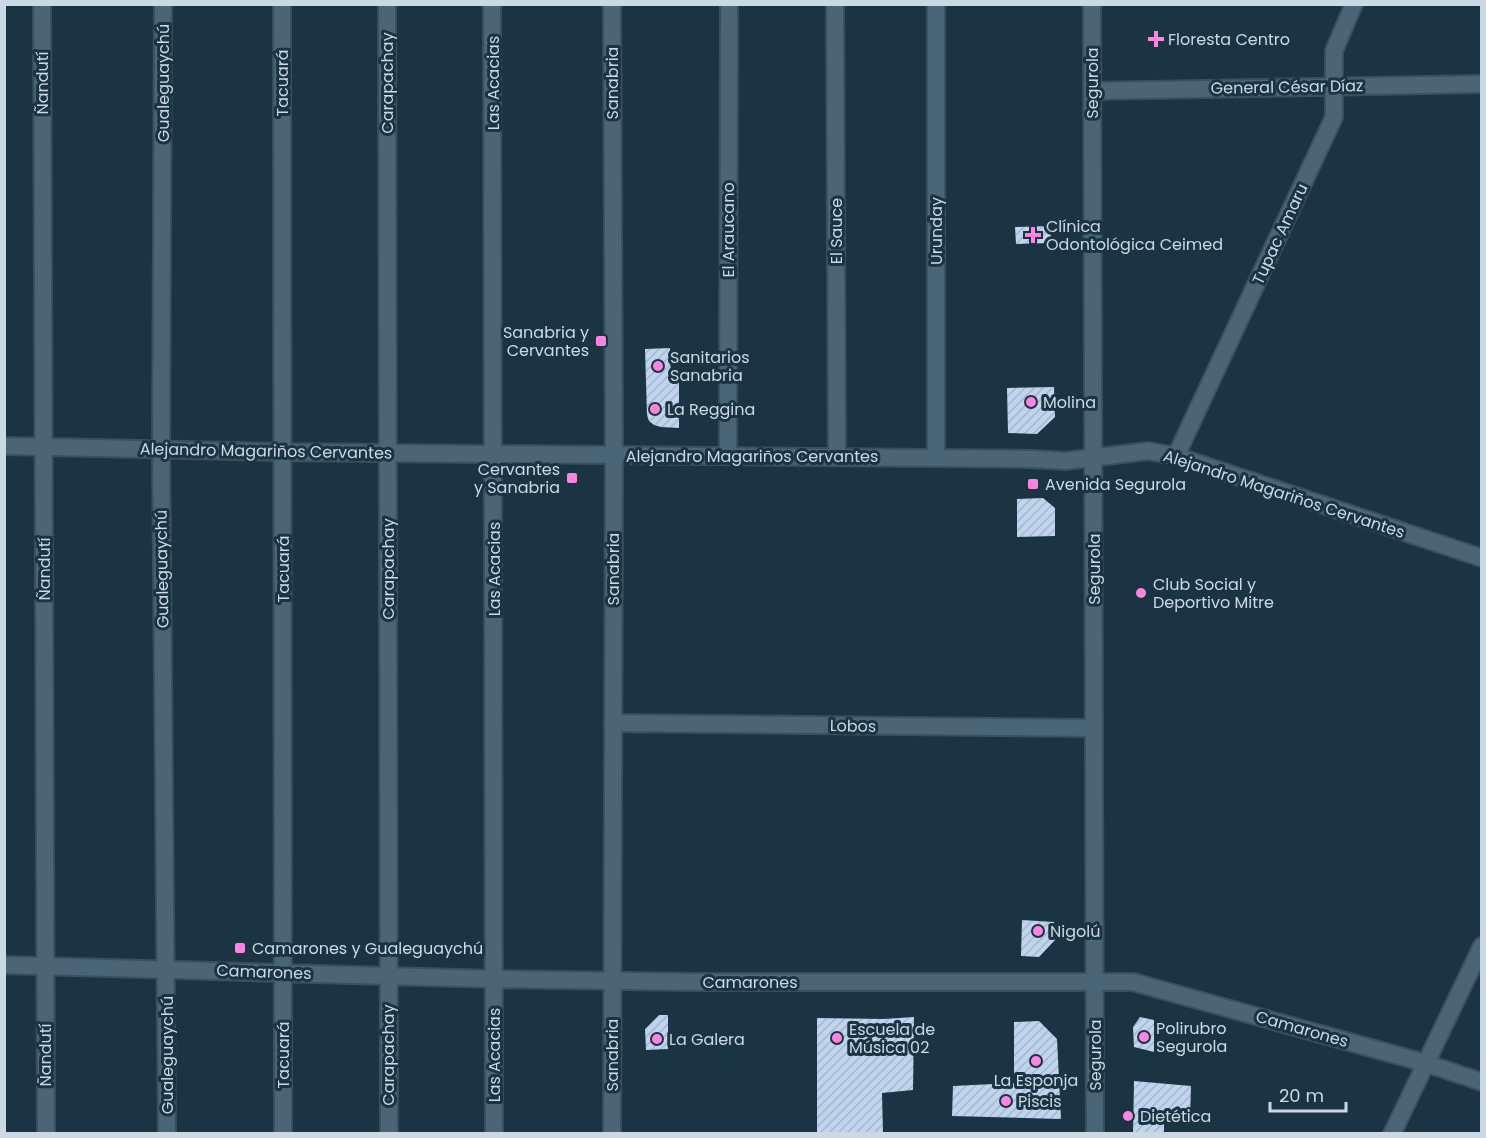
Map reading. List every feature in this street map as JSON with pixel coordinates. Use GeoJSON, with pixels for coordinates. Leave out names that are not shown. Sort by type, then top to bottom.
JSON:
{"type":"FeatureCollection","features":[{"type":"Feature","properties":{"kind":"street","name":"Ñandutí"},"geometry":{"type":"LineString","coordinates":[[42,4],[46,1134]]}},
{"type":"Feature","properties":{"kind":"street","name":"Gualeguaychú"},"geometry":{"type":"LineString","coordinates":[[163,4],[161,450],[167,1134]]}},
{"type":"Feature","properties":{"kind":"street","name":"Tacuará"},"geometry":{"type":"LineString","coordinates":[[282,4],[283,1134]]}},
{"type":"Feature","properties":{"kind":"street","name":"Carapachay"},"geometry":{"type":"LineString","coordinates":[[387,4],[388,1134]]}},
{"type":"Feature","properties":{"kind":"street","name":"Las Acacias"},"geometry":{"type":"LineString","coordinates":[[492,4],[494,1134]]}},
{"type":"Feature","properties":{"kind":"street","name":"Sanabria"},"geometry":{"type":"LineString","coordinates":[[612,4],[614,455],[612,1134]]}},
{"type":"Feature","properties":{"kind":"street","name":"El Araucano"},"geometry":{"type":"LineString","coordinates":[[728,456],[729,4]]}},
{"type":"Feature","properties":{"kind":"street","name":"El Sauce"},"geometry":{"type":"LineString","coordinates":[[835,4],[837,457]]}},
{"type":"Feature","properties":{"kind":"street","name":"Urunday"},"geometry":{"type":"LineString","coordinates":[[936,4],[936,458]]}},
{"type":"Feature","properties":{"kind":"street","name":"Segurola"},"geometry":{"type":"LineString","coordinates":[[1092,4],[1095,1134]]}},
{"type":"Feature","properties":{"kind":"street","name":"Tupac Amaru"},"geometry":{"type":"LineString","coordinates":[[1176,456],[1334,117],[1334,51],[1354,4]]}},
{"type":"Feature","properties":{"kind":"street","name":"General César Díaz"},"geometry":{"type":"LineString","coordinates":[[1092,91],[1482,84]]}},
{"type":"Feature","properties":{"kind":"street","name":"Alejandro Magariños Cervantes"},"geometry":{"type":"LineString","coordinates":[[4,446],[282,452],[1065,461],[1148,451],[1176,456],[1482,558]]}},
{"type":"Feature","properties":{"kind":"street","name":"Lobos"},"geometry":{"type":"LineString","coordinates":[[613,723],[1094,728]]}},
{"type":"Feature","properties":{"kind":"street"},"geometry":{"type":"LineString","coordinates":[[1392,1134],[1482,946]]}},
{"type":"Feature","properties":{"kind":"street","name":"Camarones"},"geometry":{"type":"LineString","coordinates":[[4,965],[494,979],[1134,982],[1425,1063],[1482,1082]]}},
{"type":"Feature","properties":{"kind":"building","name":"Clínica Odontológica Ceimed"},"geometry":{"type":"Polygon","coordinates":[[[1051,226],[1051,243],[1016,244],[1015,227],[1051,226]]]}},
{"type":"Feature","properties":{"kind":"building"},"geometry":{"type":"Polygon","coordinates":[[[670,348],[671,382],[679,382],[679,428],[654,425],[649,421],[647,415],[645,349],[670,348]]]}},
{"type":"Feature","properties":{"kind":"building","name":"Molina"},"geometry":{"type":"Polygon","coordinates":[[[1054,387],[1055,417],[1037,434],[1008,433],[1007,388],[1054,387]]]}},
{"type":"Feature","properties":{"kind":"building"},"geometry":{"type":"Polygon","coordinates":[[[1043,498],[1055,508],[1055,536],[1017,537],[1017,499],[1043,498]]]}},
{"type":"Feature","properties":{"kind":"building","name":"Nigolú"},"geometry":{"type":"Polygon","coordinates":[[[1022,920],[1054,922],[1055,940],[1039,957],[1021,956],[1022,920]]]}},
{"type":"Feature","properties":{"kind":"building","name":"La Galera"},"geometry":{"type":"Polygon","coordinates":[[[659,1015],[668,1015],[668,1049],[646,1050],[645,1029],[659,1015]]]}},
{"type":"Feature","properties":{"kind":"building"},"geometry":{"type":"Polygon","coordinates":[[[914,1017],[913,1090],[882,1093],[883,1134],[817,1134],[817,1018],[914,1017]]]}},
{"type":"Feature","properties":{"kind":"building","name":"Polirubro Segurola"},"geometry":{"type":"Polygon","coordinates":[[[1140,1017],[1154,1020],[1154,1052],[1134,1047],[1133,1027],[1140,1017]]]}},
{"type":"Feature","properties":{"kind":"building"},"geometry":{"type":"Polygon","coordinates":[[[1039,1021],[1057,1039],[1061,1119],[952,1116],[953,1086],[1014,1083],[1014,1022],[1039,1021]]]}},
{"type":"Feature","properties":{"kind":"building"},"geometry":{"type":"Polygon","coordinates":[[[1134,1081],[1191,1086],[1190,1119],[1164,1116],[1164,1134],[1133,1134],[1134,1081]]]}},
{"type":"Feature","properties":{"kind":"place","name":"Floresta Centro"},"geometry":{"type":"Point","coordinates":[1156,39]}},
{"type":"Feature","properties":{"kind":"place","name":"Clínica Odontológica Ceimed"},"geometry":{"type":"Point","coordinates":[1033,235]}},
{"type":"Feature","properties":{"kind":"place","name":"Sanabria y Cervantes"},"geometry":{"type":"Point","coordinates":[601,341]}},
{"type":"Feature","properties":{"kind":"place","name":"Sanitarios Sanabria"},"geometry":{"type":"Point","coordinates":[658,366]}},
{"type":"Feature","properties":{"kind":"place","name":"Molina"},"geometry":{"type":"Point","coordinates":[1031,402]}},
{"type":"Feature","properties":{"kind":"place","name":"La Reggina"},"geometry":{"type":"Point","coordinates":[655,409]}},
{"type":"Feature","properties":{"kind":"place","name":"Cervantes y Sanabria"},"geometry":{"type":"Point","coordinates":[572,478]}},
{"type":"Feature","properties":{"kind":"place","name":"Avenida Segurola"},"geometry":{"type":"Point","coordinates":[1033,484]}},
{"type":"Feature","properties":{"kind":"place","name":"Club Social y Deportivo Mitre"},"geometry":{"type":"Point","coordinates":[1141,593]}},
{"type":"Feature","properties":{"kind":"place","name":"Nigolú"},"geometry":{"type":"Point","coordinates":[1038,931]}},
{"type":"Feature","properties":{"kind":"place","name":"Camarones y Gualeguaychú"},"geometry":{"type":"Point","coordinates":[240,948]}},
{"type":"Feature","properties":{"kind":"place","name":"Polirubro Segurola"},"geometry":{"type":"Point","coordinates":[1144,1037]}},
{"type":"Feature","properties":{"kind":"place","name":"Escuela de Música 02"},"geometry":{"type":"Point","coordinates":[837,1038]}},
{"type":"Feature","properties":{"kind":"place","name":"La Galera"},"geometry":{"type":"Point","coordinates":[657,1039]}},
{"type":"Feature","properties":{"kind":"place","name":"La Esponja"},"geometry":{"type":"Point","coordinates":[1036,1061]}},
{"type":"Feature","properties":{"kind":"place","name":"Piscis"},"geometry":{"type":"Point","coordinates":[1006,1101]}},
{"type":"Feature","properties":{"kind":"place","name":"Dietética"},"geometry":{"type":"Point","coordinates":[1128,1116]}}]}
